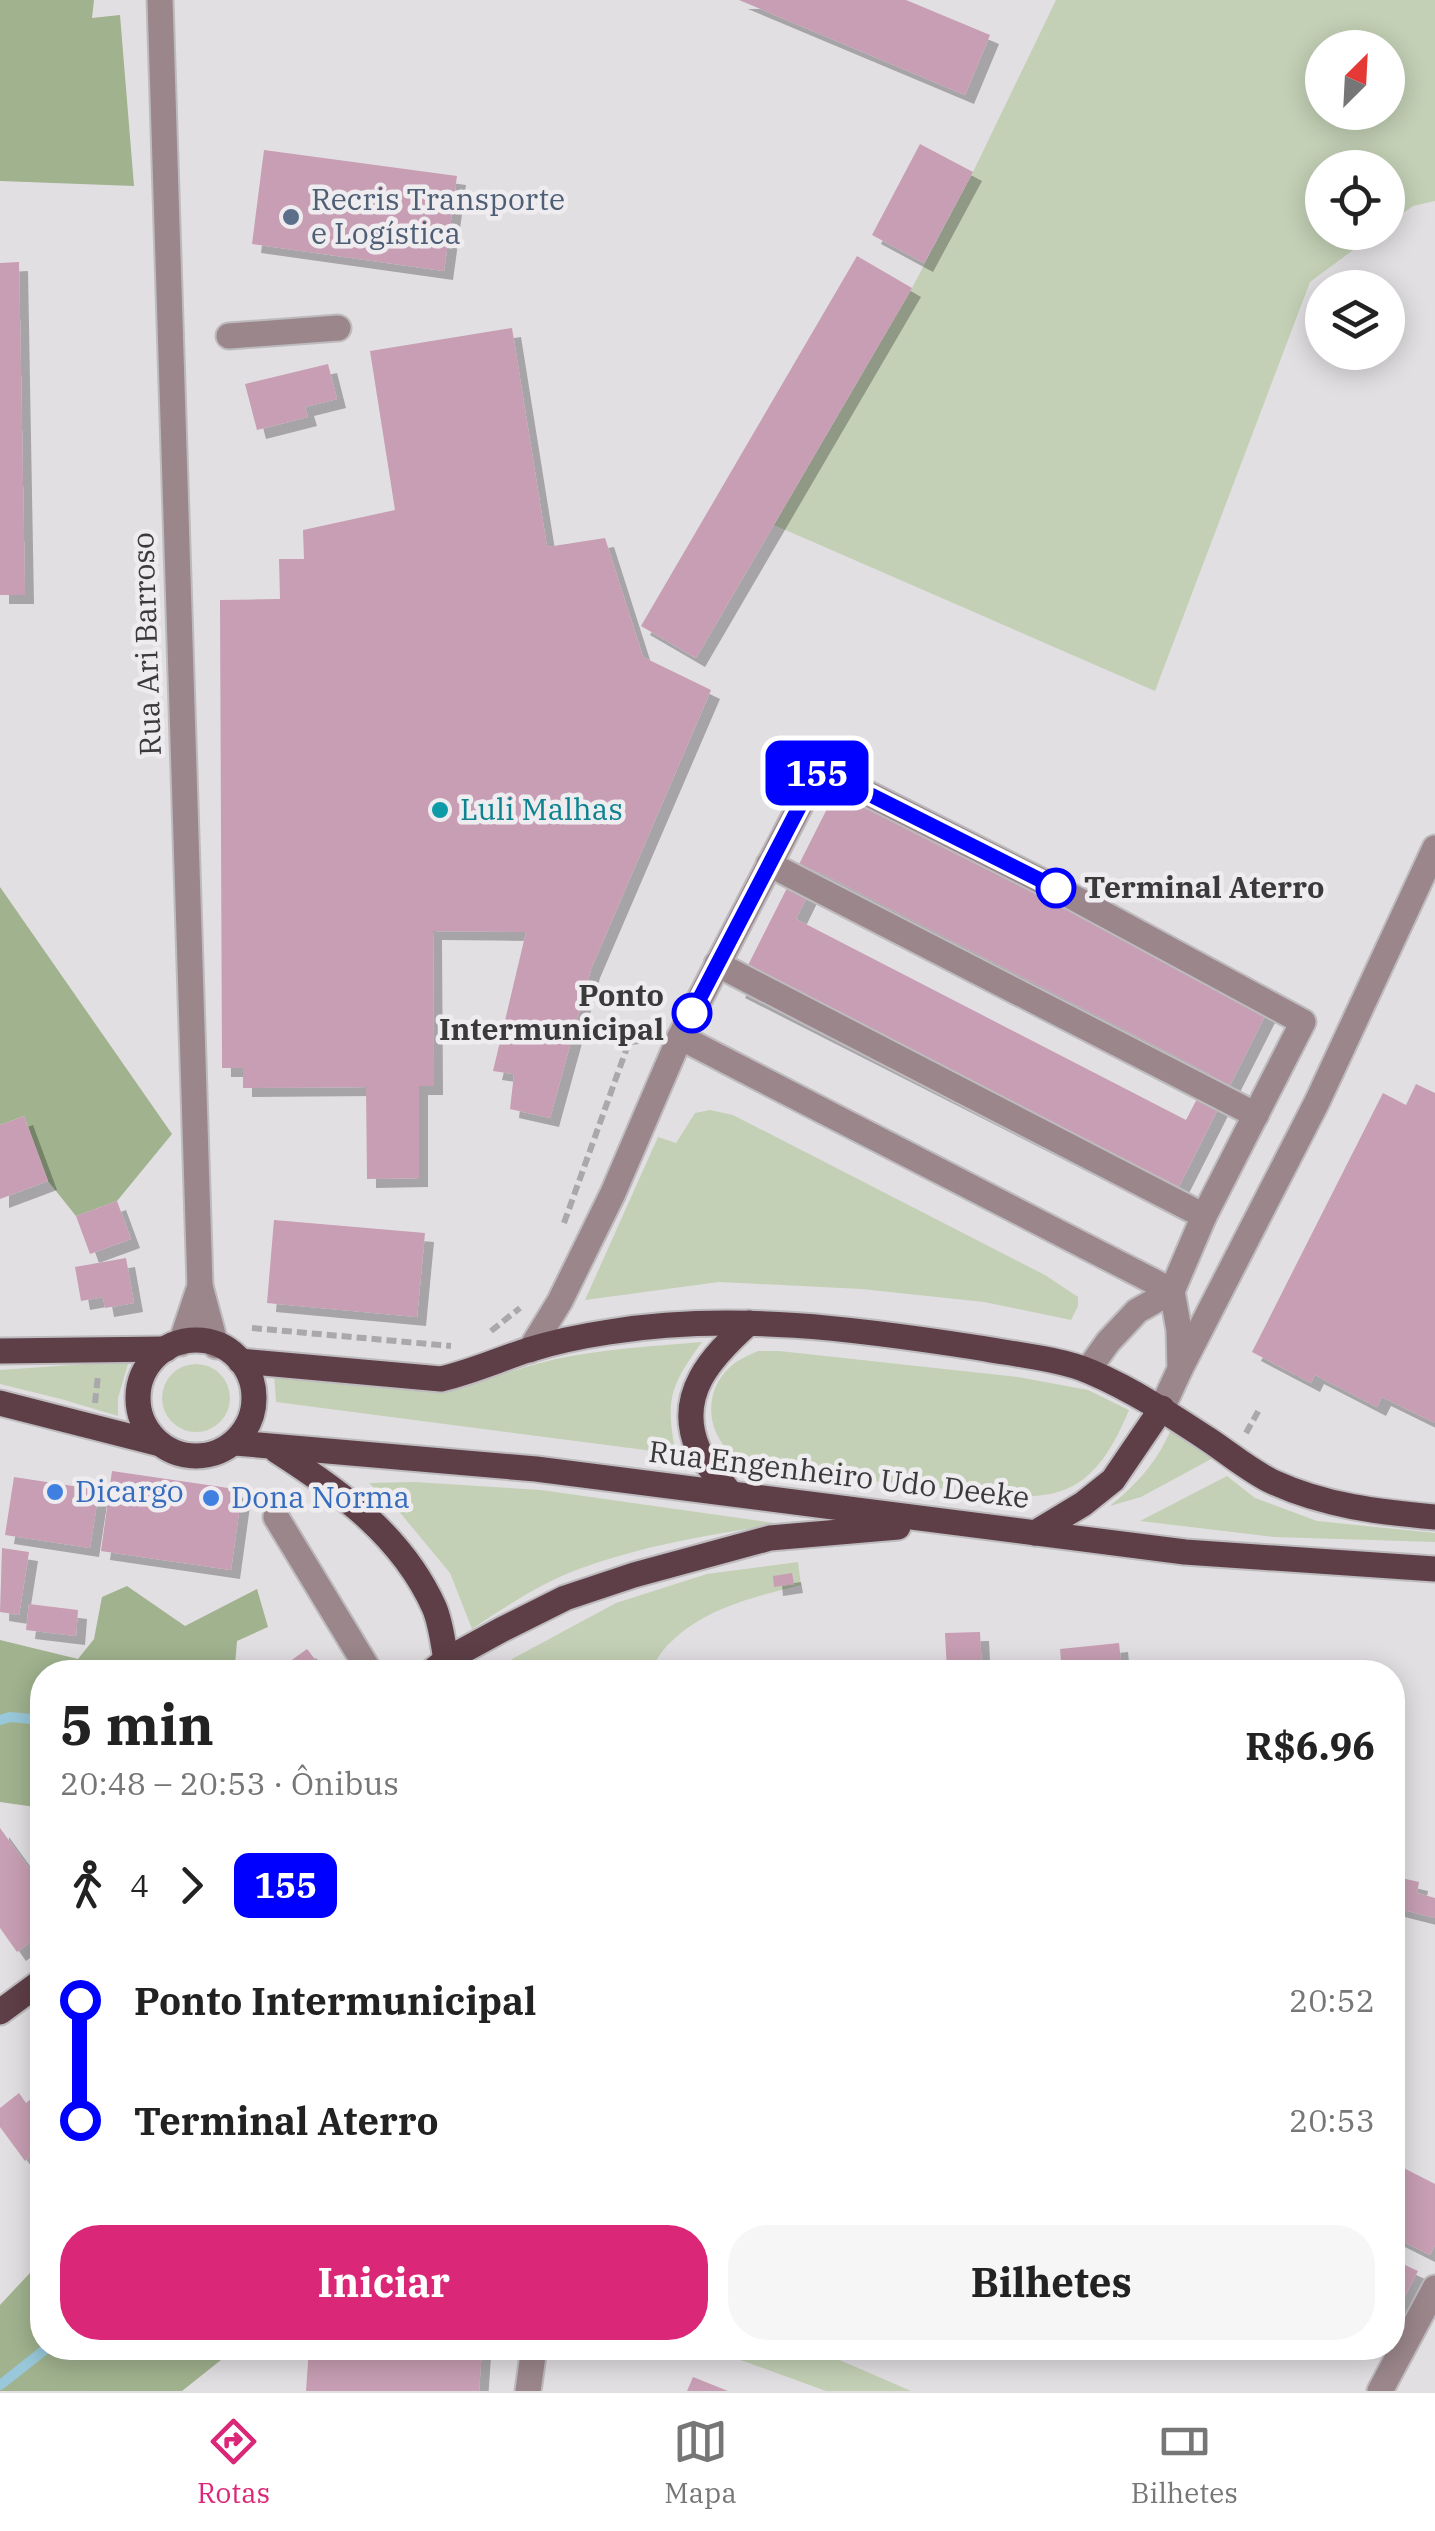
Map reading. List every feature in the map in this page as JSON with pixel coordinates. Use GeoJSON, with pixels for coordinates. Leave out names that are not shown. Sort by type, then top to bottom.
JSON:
{"type":"FeatureCollection","features":[{"type":"Feature","properties":{"kind":"main road"},"geometry":{"type":"LineString","coordinates":[[730,1493],[699,1452],[690,1410],[700,1378],[720,1349],[749,1323]]}},
{"type":"Feature","properties":{"kind":"main road"},"geometry":{"type":"LineString","coordinates":[[0,1351],[206,1342],[240,1361],[441,1379],[530,1350],[632,1329],[749,1323],[835,1329],[933,1341],[1088,1370],[1162,1408],[1288,1488],[1324,1502],[1378,1512],[1435,1516]]}},
{"type":"Feature","properties":{"kind":"main road"},"geometry":{"type":"LineString","coordinates":[[163,1444],[148,1432],[136,1406],[141,1376],[149,1364],[173,1346]]}},
{"type":"Feature","properties":{"kind":"main road"},"geometry":{"type":"LineString","coordinates":[[0,1404],[196,1455],[223,1450],[235,1443],[251,1416],[253,1384],[240,1361]]}},
{"type":"Feature","properties":{"kind":"main road"},"geometry":{"type":"LineString","coordinates":[[1035,1533],[1113,1480],[1162,1408]]}},
{"type":"Feature","properties":{"kind":"main road","name":"Rua Engenheiro Udo Deeke"},"geometry":{"type":"LineString","coordinates":[[235,1443],[536,1469],[1186,1552],[1435,1568]]}},
{"type":"Feature","properties":{"kind":"main road"},"geometry":{"type":"LineString","coordinates":[[271,1447],[328,1484],[374,1522],[410,1563],[436,1611],[442,1660]]}},
{"type":"Feature","properties":{"kind":"main road"},"geometry":{"type":"LineString","coordinates":[[457,1660],[565,1598],[700,1555],[770,1538],[948,1522]]}},
{"type":"Feature","properties":{"kind":"main road"},"geometry":{"type":"LineString","coordinates":[[0,2012],[30,1990]]}},
{"type":"Feature","properties":{"kind":"street","name":"Rua Ari Barroso"},"geometry":{"type":"LineString","coordinates":[[160,0],[200,1286],[216,1346]]}},
{"type":"Feature","properties":{"kind":"street"},"geometry":{"type":"LineString","coordinates":[[229,336],[338,328]]}},
{"type":"Feature","properties":{"kind":"street"},"geometry":{"type":"LineString","coordinates":[[530,1350],[560,1301],[613,1194],[680,1037],[819,769],[1065,892],[1303,1022],[1204,1216],[1172,1290],[1180,1369]]}},
{"type":"Feature","properties":{"kind":"street"},"geometry":{"type":"LineString","coordinates":[[1162,1408],[1317,1102],[1435,848]]}},
{"type":"Feature","properties":{"kind":"street"},"geometry":{"type":"LineString","coordinates":[[769,864],[1256,1115]]}},
{"type":"Feature","properties":{"kind":"street"},"geometry":{"type":"LineString","coordinates":[[718,964],[1204,1216]]}},
{"type":"Feature","properties":{"kind":"street"},"geometry":{"type":"LineString","coordinates":[[680,1037],[1172,1290]]}},
{"type":"Feature","properties":{"kind":"street","name":"Rua Ari Barroso"},"geometry":{"type":"LineString","coordinates":[[173,1346],[200,1286]]}},
{"type":"Feature","properties":{"kind":"street"},"geometry":{"type":"LineString","coordinates":[[1088,1370],[1137,1310],[1172,1290]]}},
{"type":"Feature","properties":{"kind":"street"},"geometry":{"type":"LineString","coordinates":[[276,1517],[363,1660]]}},
{"type":"Feature","properties":{"kind":"street"},"geometry":{"type":"LineString","coordinates":[[1405,2344],[1435,2288]]}},
{"type":"Feature","properties":{"kind":"street"},"geometry":{"type":"LineString","coordinates":[[528,2391],[532,2360]]}},
{"type":"Feature","properties":{"kind":"street"},"geometry":{"type":"LineString","coordinates":[[1380,2391],[1397,2360]]}},
{"type":"Feature","properties":{"kind":"path"},"geometry":{"type":"LineString","coordinates":[[564,1224],[629,1042],[680,1037]]}},
{"type":"Feature","properties":{"kind":"path"},"geometry":{"type":"LineString","coordinates":[[487,1333],[527,1301]]}},
{"type":"Feature","properties":{"kind":"path"},"geometry":{"type":"LineString","coordinates":[[252,1328],[453,1346],[464,1343]]}},
{"type":"Feature","properties":{"kind":"path"},"geometry":{"type":"LineString","coordinates":[[94,1409],[100,1364]]}},
{"type":"Feature","properties":{"kind":"path"},"geometry":{"type":"LineString","coordinates":[[1244,1436],[1260,1408]]}},
{"type":"Feature","properties":{"kind":"green space"},"geometry":{"type":"Polygon","coordinates":[[[0,0],[94,0],[92,18],[120,15],[134,186],[0,181],[0,0]]]}},
{"type":"Feature","properties":{"kind":"green space"},"geometry":{"type":"Polygon","coordinates":[[[1056,0],[1435,0],[1435,201],[1405,212],[1405,150],[1305,150],[1305,250],[1353,250],[1326,270],[1305,270],[1305,295],[1155,691],[774,525],[912,288],[1056,0]]]}},
{"type":"Feature","properties":{"kind":"green space"},"geometry":{"type":"Polygon","coordinates":[[[0,887],[172,1134],[117,1201],[76,1216],[48,1181],[24,1116],[0,1125],[0,887]]]}},
{"type":"Feature","properties":{"kind":"green space"},"geometry":{"type":"Polygon","coordinates":[[[710,1110],[733,1115],[1045,1275],[1078,1297],[1071,1320],[984,1302],[861,1289],[719,1282],[585,1300],[658,1137],[676,1143],[695,1113],[710,1110]]]}},
{"type":"Feature","properties":{"kind":"green space"},"geometry":{"type":"Polygon","coordinates":[[[702,1342],[673,1394],[671,1420],[676,1454],[276,1402],[274,1374],[437,1393],[556,1359],[702,1342]]]}},
{"type":"Feature","properties":{"kind":"green space"},"geometry":{"type":"Polygon","coordinates":[[[758,1351],[1018,1377],[1088,1390],[1129,1410],[1095,1469],[1074,1485],[1050,1494],[1003,1495],[759,1466],[727,1448],[711,1414],[721,1377],[736,1362],[758,1351]]]}},
{"type":"Feature","properties":{"kind":"green space"},"geometry":{"type":"Polygon","coordinates":[[[129,1361],[118,1398],[118,1416],[0,1384],[0,1370],[129,1361]]]}},
{"type":"Feature","properties":{"kind":"green space"},"geometry":{"type":"Polygon","coordinates":[[[196,1364],[209,1366],[220,1374],[228,1385],[228,1411],[220,1422],[209,1430],[196,1432],[183,1430],[172,1422],[164,1411],[162,1398],[164,1385],[172,1374],[183,1366],[196,1364]]]}},
{"type":"Feature","properties":{"kind":"green space"},"geometry":{"type":"Polygon","coordinates":[[[1171,1429],[1213,1458],[1141,1497],[1110,1506],[1146,1471],[1171,1429]]]}},
{"type":"Feature","properties":{"kind":"green space"},"geometry":{"type":"Polygon","coordinates":[[[1227,1476],[1255,1498],[1317,1521],[1435,1533],[1435,1542],[1274,1537],[1140,1521],[1227,1476]]]}},
{"type":"Feature","properties":{"kind":"green space"},"geometry":{"type":"Polygon","coordinates":[[[369,1483],[541,1490],[781,1524],[679,1541],[579,1569],[551,1581],[472,1629],[450,1573],[402,1515],[369,1483]]]}},
{"type":"Feature","properties":{"kind":"green space"},"geometry":{"type":"Polygon","coordinates":[[[798,1562],[801,1585],[732,1605],[700,1620],[668,1644],[657,1660],[512,1660],[616,1603],[707,1574],[798,1562]]]}},
{"type":"Feature","properties":{"kind":"green space"},"geometry":{"type":"Polygon","coordinates":[[[127,1586],[185,1626],[257,1589],[268,1627],[237,1641],[235,1660],[30,1660],[30,1806],[0,1802],[0,1640],[78,1659],[94,1639],[102,1597],[127,1586]]]}},
{"type":"Feature","properties":{"kind":"green space"},"geometry":{"type":"Polygon","coordinates":[[[30,2273],[30,2360],[221,2360],[182,2391],[0,2391],[0,2305],[30,2273]]]}},
{"type":"Feature","properties":{"kind":"green space"},"geometry":{"type":"Polygon","coordinates":[[[740,2360],[840,2360],[911,2391],[826,2391],[740,2360]]]}},
{"type":"Feature","properties":{"kind":"building"},"geometry":{"type":"Polygon","coordinates":[[[739,0],[906,0],[990,35],[965,95],[739,0]]]}},
{"type":"Feature","properties":{"kind":"building"},"geometry":{"type":"Polygon","coordinates":[[[920,144],[973,172],[924,263],[872,235],[920,144]]]}},
{"type":"Feature","properties":{"kind":"building"},"geometry":{"type":"Polygon","coordinates":[[[264,150],[457,176],[444,271],[252,244],[264,150]]]}},
{"type":"Feature","properties":{"kind":"building"},"geometry":{"type":"Polygon","coordinates":[[[857,256],[912,288],[696,658],[641,626],[857,256]]]}},
{"type":"Feature","properties":{"kind":"building"},"geometry":{"type":"Polygon","coordinates":[[[19,262],[25,595],[0,595],[0,263],[19,262]]]}},
{"type":"Feature","properties":{"kind":"building","name":"Luli Malhas"},"geometry":{"type":"Polygon","coordinates":[[[512,328],[547,547],[605,538],[643,657],[711,690],[591,969],[550,1118],[510,1109],[514,1074],[493,1071],[526,932],[433,931],[434,1086],[419,1086],[419,1178],[367,1179],[366,1087],[243,1088],[243,1068],[222,1068],[220,600],[280,599],[279,559],[304,559],[303,530],[395,510],[370,351],[512,328]]]}},
{"type":"Feature","properties":{"kind":"building"},"geometry":{"type":"Polygon","coordinates":[[[328,364],[337,399],[305,407],[308,417],[257,430],[245,384],[328,364]]]}},
{"type":"Feature","properties":{"kind":"building"},"geometry":{"type":"Polygon","coordinates":[[[836,791],[1268,1010],[1168,1208],[736,989],[836,791]],[[819,872],[796,919],[1186,1120],[1210,1074],[819,872]]]}},
{"type":"Feature","properties":{"kind":"building"},"geometry":{"type":"Polygon","coordinates":[[[1416,1084],[1435,1093],[1435,1423],[1382,1397],[1377,1407],[1315,1375],[1311,1383],[1252,1352],[1383,1093],[1406,1105],[1416,1084]]]}},
{"type":"Feature","properties":{"kind":"building"},"geometry":{"type":"Polygon","coordinates":[[[24,1116],[48,1181],[0,1199],[0,1125],[24,1116]]]}},
{"type":"Feature","properties":{"kind":"building"},"geometry":{"type":"Polygon","coordinates":[[[117,1201],[131,1239],[90,1254],[76,1216],[117,1201]]]}},
{"type":"Feature","properties":{"kind":"building"},"geometry":{"type":"Polygon","coordinates":[[[274,1220],[425,1233],[417,1317],[267,1303],[274,1220]]]}},
{"type":"Feature","properties":{"kind":"building"},"geometry":{"type":"Polygon","coordinates":[[[126,1258],[134,1303],[105,1308],[103,1297],[81,1301],[75,1267],[126,1258]]]}},
{"type":"Feature","properties":{"kind":"building"},"geometry":{"type":"Polygon","coordinates":[[[112,1471],[242,1490],[231,1570],[101,1551],[112,1471]]]}},
{"type":"Feature","properties":{"kind":"building"},"geometry":{"type":"Polygon","coordinates":[[[14,1477],[99,1490],[90,1548],[5,1535],[14,1477]]]}},
{"type":"Feature","properties":{"kind":"building"},"geometry":{"type":"Polygon","coordinates":[[[2,1548],[29,1552],[19,1615],[0,1612],[2,1548]]]}},
{"type":"Feature","properties":{"kind":"building"},"geometry":{"type":"Polygon","coordinates":[[[792,1573],[794,1584],[774,1587],[773,1576],[792,1573]]]}},
{"type":"Feature","properties":{"kind":"building"},"geometry":{"type":"Polygon","coordinates":[[[29,1604],[78,1610],[76,1636],[26,1630],[29,1604]]]}},
{"type":"Feature","properties":{"kind":"building"},"geometry":{"type":"Polygon","coordinates":[[[980,1632],[981,1660],[946,1660],[945,1633],[980,1632]]]}},
{"type":"Feature","properties":{"kind":"building"},"geometry":{"type":"Polygon","coordinates":[[[1119,1643],[1121,1660],[1061,1660],[1060,1649],[1119,1643]]]}},
{"type":"Feature","properties":{"kind":"building"},"geometry":{"type":"Polygon","coordinates":[[[307,1649],[316,1660],[292,1660],[307,1649]]]}},
{"type":"Feature","properties":{"kind":"building"},"geometry":{"type":"Polygon","coordinates":[[[0,1828],[30,1869],[30,1942],[17,1952],[0,1928],[0,1828]]]}},
{"type":"Feature","properties":{"kind":"building"},"geometry":{"type":"Polygon","coordinates":[[[1405,1879],[1419,1882],[1417,1893],[1435,1898],[1435,1918],[1405,1910],[1405,1879]]]}},
{"type":"Feature","properties":{"kind":"building"},"geometry":{"type":"Polygon","coordinates":[[[19,2093],[26,2103],[30,2100],[30,2157],[25,2161],[0,2127],[0,2108],[19,2093]]]}},
{"type":"Feature","properties":{"kind":"building"},"geometry":{"type":"Polygon","coordinates":[[[1405,2169],[1435,2184],[1435,2245],[1430,2255],[1405,2242],[1405,2169]]]}},
{"type":"Feature","properties":{"kind":"building"},"geometry":{"type":"Polygon","coordinates":[[[1405,2265],[1418,2271],[1405,2297],[1405,2265]]]}},
{"type":"Feature","properties":{"kind":"building"},"geometry":{"type":"Polygon","coordinates":[[[308,2360],[481,2360],[479,2391],[306,2391],[308,2360]]]}},
{"type":"Feature","properties":{"kind":"building"},"geometry":{"type":"Polygon","coordinates":[[[693,2377],[728,2391],[687,2391],[693,2377]]]}},
{"type":"Feature","properties":{"kind":"waterway"},"geometry":{"type":"LineString","coordinates":[[0,1720],[30,1719]]}},
{"type":"Feature","properties":{"kind":"waterway"},"geometry":{"type":"LineString","coordinates":[[0,2385],[32,2360]]}},
{"type":"Feature","properties":{"kind":"bus line","name":"155"},"geometry":{"type":"LineString","coordinates":[[692,1013],[819,769],[1056,888]]}},
{"type":"Feature","properties":{"kind":"place","name":"Recris Transporte e Logística"},"geometry":{"type":"Point","coordinates":[291,217]}},
{"type":"Feature","properties":{"kind":"place","name":"Luli Malhas"},"geometry":{"type":"Point","coordinates":[440,810]}},
{"type":"Feature","properties":{"kind":"place","name":"Terminal Aterro"},"geometry":{"type":"Point","coordinates":[1056,888]}},
{"type":"Feature","properties":{"kind":"place","name":"Ponto Intermunicipal"},"geometry":{"type":"Point","coordinates":[692,1013]}},
{"type":"Feature","properties":{"kind":"place","name":"Dicargo"},"geometry":{"type":"Point","coordinates":[55,1492]}},
{"type":"Feature","properties":{"kind":"place","name":"Dona Norma"},"geometry":{"type":"Point","coordinates":[211,1498]}}]}
